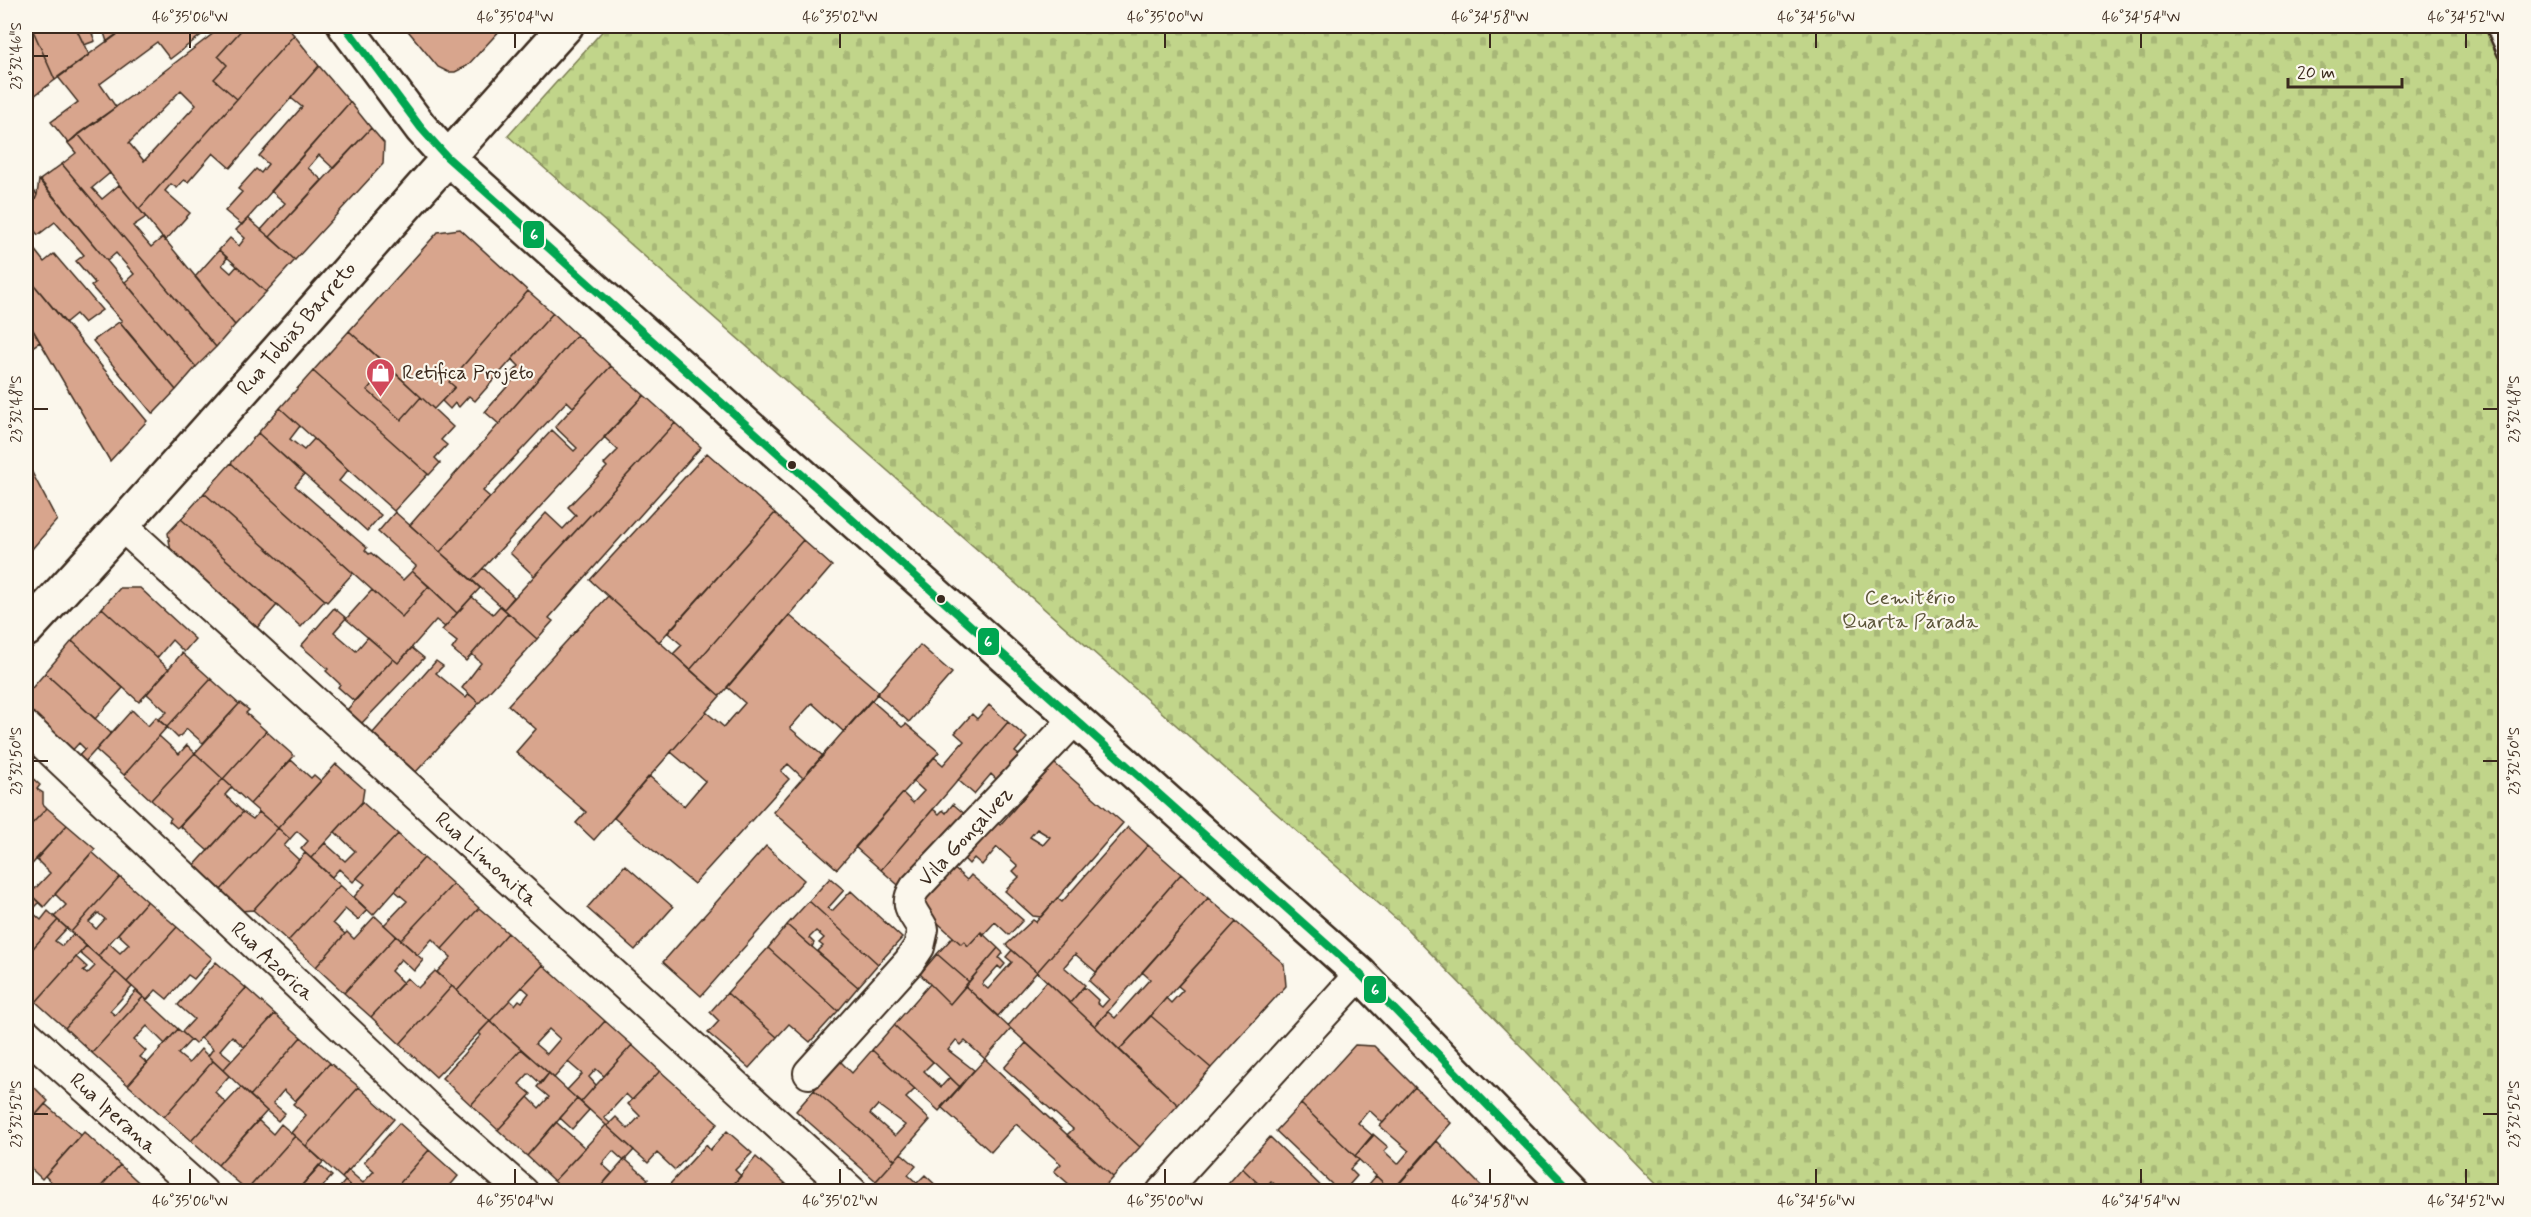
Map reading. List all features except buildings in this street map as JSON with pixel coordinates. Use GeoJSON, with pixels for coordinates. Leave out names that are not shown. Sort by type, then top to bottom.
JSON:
{"type":"FeatureCollection","features":[{"type":"Feature","properties":{"kind":"main road"},"geometry":{"type":"LineString","coordinates":[[345,26],[421,128],[447,157],[1360,974],[1572,1191]]}},
{"type":"Feature","properties":{"kind":"main road","name":"Rua Tobias Barreto"},"geometry":{"type":"LineString","coordinates":[[26,630],[122,526],[447,157],[566,26]]}},
{"type":"Feature","properties":{"kind":"street","name":"Rua Limonita"},"geometry":{"type":"LineString","coordinates":[[122,526],[852,1191]]}},
{"type":"Feature","properties":{"kind":"street","name":"Vila Gonçalvez"},"geometry":{"type":"LineString","coordinates":[[809,1073],[909,962],[919,947],[923,929],[909,901],[915,888],[1075,719]]}},
{"type":"Feature","properties":{"kind":"street","name":"Rua Azorica"},"geometry":{"type":"LineString","coordinates":[[26,726],[431,1112],[524,1191]]}},
{"type":"Feature","properties":{"kind":"street"},"geometry":{"type":"LineString","coordinates":[[1162,1191],[1360,974]]}},
{"type":"Feature","properties":{"kind":"street","name":"Rua Iperana"},"geometry":{"type":"LineString","coordinates":[[26,1034],[202,1191]]}},
{"type":"Feature","properties":{"kind":"lane"},"geometry":{"type":"LineString","coordinates":[[2494,26],[2505,53]]}},
{"type":"Feature","properties":{"kind":"green space","name":"Cemitério Quarta Parada"},"geometry":{"type":"Polygon","coordinates":[[[607,26],[2505,26],[2505,1191],[1662,1191],[1403,925],[508,136],[607,26]]]}},
{"type":"Feature","properties":{"kind":"transit line","name":"6"},"geometry":{"type":"LineString","coordinates":[[345,26],[421,128],[447,157],[1360,974],[1572,1192]]}},
{"type":"Feature","properties":{"kind":"place","name":"Retifica Projeto"},"geometry":{"type":"Point","coordinates":[381,398]}}]}
